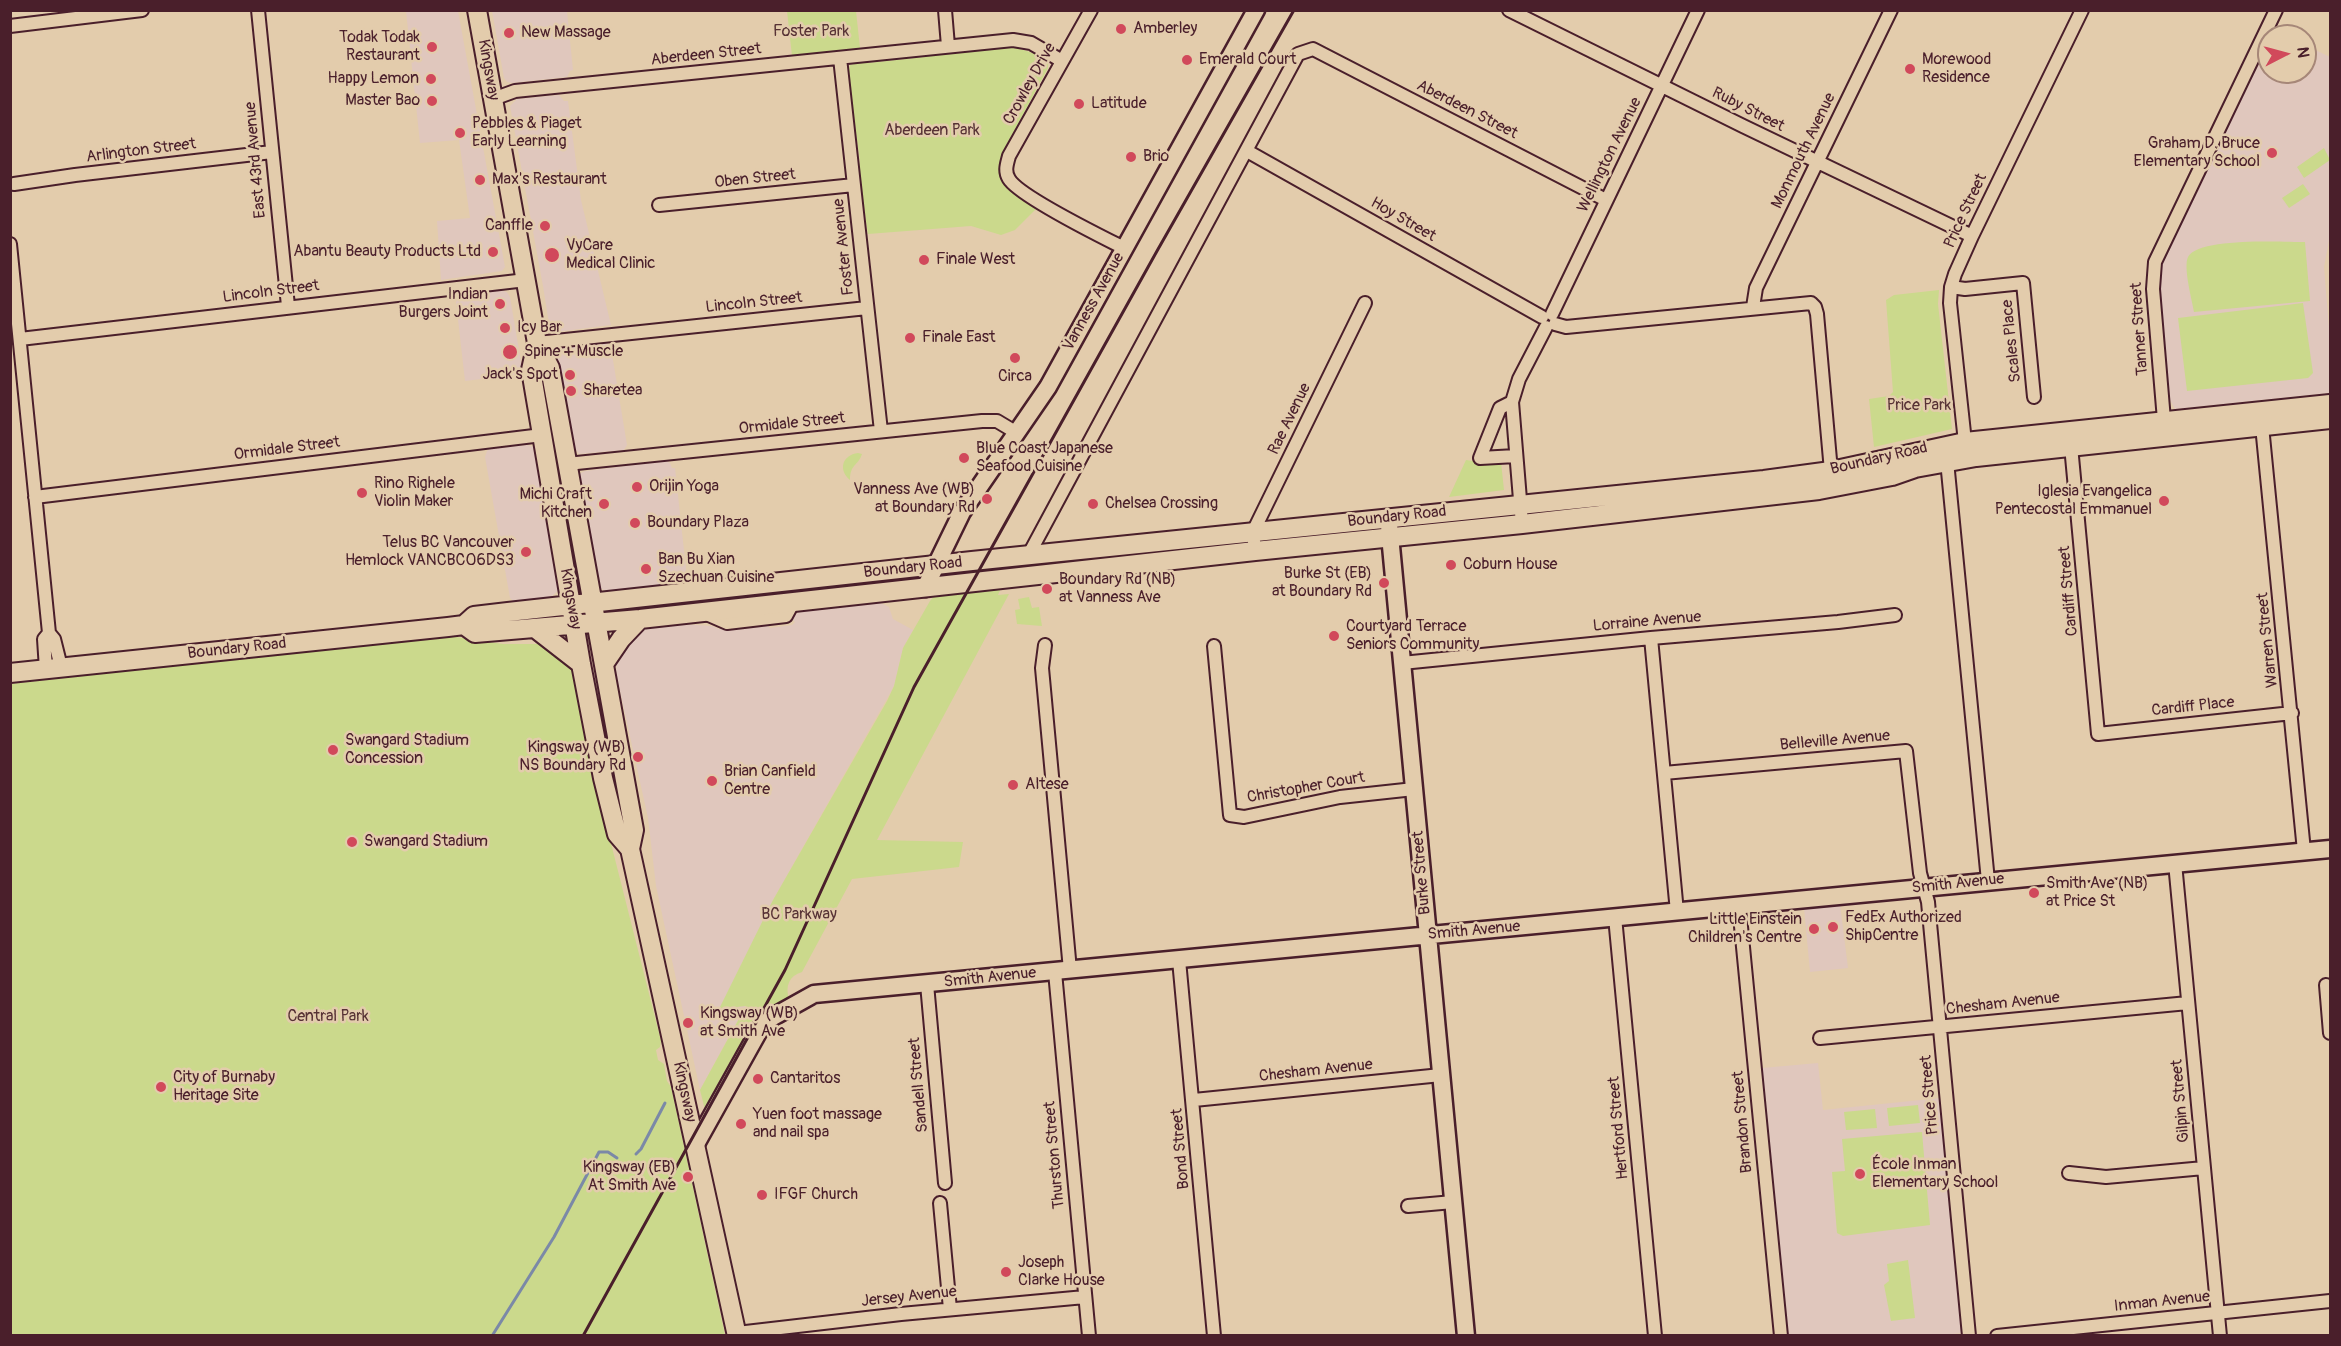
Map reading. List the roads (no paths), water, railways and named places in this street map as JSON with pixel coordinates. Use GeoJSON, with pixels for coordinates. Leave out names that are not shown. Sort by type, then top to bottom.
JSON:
{"type":"FeatureCollection","features":[{"type":"Feature","properties":{"kind":"main road","name":"Kingsway"},"geometry":{"type":"LineString","coordinates":[[477,10],[537,343],[550,368],[597,623],[634,830],[630,849],[737,1334]]}},
{"type":"Feature","properties":{"kind":"main road","name":"Kingsway"},"geometry":{"type":"LineString","coordinates":[[537,343],[531,370],[581,664],[603,778],[617,834],[630,849]]}},
{"type":"Feature","properties":{"kind":"main road","name":"Boundary Road"},"geometry":{"type":"LineString","coordinates":[[10,673],[464,625],[474,615],[1764,480],[1831,471],[1965,442],[2331,404]]}},
{"type":"Feature","properties":{"kind":"main road","name":"Boundary Road"},"geometry":{"type":"LineString","coordinates":[[464,625],[475,633],[640,620],[1255,551],[1522,524],[1819,490],[1892,476],[1915,468],[1947,462],[2071,446],[2331,419]]}},
{"type":"Feature","properties":{"kind":"main road"},"geometry":{"type":"LineString","coordinates":[[1915,468],[1936,457],[1957,451],[1965,442]]}},
{"type":"Feature","properties":{"kind":"main road"},"geometry":{"type":"LineString","coordinates":[[604,664],[621,639],[640,620]]}},
{"type":"Feature","properties":{"kind":"main road"},"geometry":{"type":"LineString","coordinates":[[536,628],[581,664]]}},
{"type":"Feature","properties":{"kind":"street"},"geometry":{"type":"LineString","coordinates":[[10,26],[142,10]]}},
{"type":"Feature","properties":{"kind":"street","name":"East 43rd Avenue"},"geometry":{"type":"LineString","coordinates":[[258,10],[288,306]]}},
{"type":"Feature","properties":{"kind":"street"},"geometry":{"type":"LineString","coordinates":[[945,10],[948,46]]}},
{"type":"Feature","properties":{"kind":"street","name":"Crowley Drive"},"geometry":{"type":"LineString","coordinates":[[1091,10],[1009,156],[1006,167],[1007,175],[1017,188],[1027,195],[1124,248]]}},
{"type":"Feature","properties":{"kind":"street","name":"Ruby Street"},"geometry":{"type":"LineString","coordinates":[[1509,10],[1816,162],[1972,236]]}},
{"type":"Feature","properties":{"kind":"street","name":"Wellington Avenue"},"geometry":{"type":"LineString","coordinates":[[1522,524],[1512,402],[1519,379],[1698,10]]}},
{"type":"Feature","properties":{"kind":"street","name":"Monmouth Avenue"},"geometry":{"type":"LineString","coordinates":[[1753,307],[1756,288],[1891,10]]}},
{"type":"Feature","properties":{"kind":"street","name":"Price Street"},"geometry":{"type":"LineString","coordinates":[[1965,442],[1950,303],[1951,287],[1972,236],[2082,10]]}},
{"type":"Feature","properties":{"kind":"street","name":"Tanner Street"},"geometry":{"type":"LineString","coordinates":[[2164,420],[2153,289],[2155,262],[2276,10]]}},
{"type":"Feature","properties":{"kind":"street","name":"Vanness Avenue"},"geometry":{"type":"LineString","coordinates":[[926,588],[962,512],[1048,387],[1254,11]]}},
{"type":"Feature","properties":{"kind":"street","name":"Aberdeen Street"},"geometry":{"type":"LineString","coordinates":[[493,99],[515,91],[1022,40],[1032,43],[1062,61]]}},
{"type":"Feature","properties":{"kind":"street","name":"Aberdeen Street"},"geometry":{"type":"LineString","coordinates":[[1247,151],[1298,54],[1313,49],[1606,200]]}},
{"type":"Feature","properties":{"kind":"street","name":"Foster Avenue"},"geometry":{"type":"LineString","coordinates":[[840,58],[881,431]]}},
{"type":"Feature","properties":{"kind":"street"},"geometry":{"type":"LineString","coordinates":[[1028,556],[1247,151]]}},
{"type":"Feature","properties":{"kind":"street","name":"Hoy Street"},"geometry":{"type":"LineString","coordinates":[[1247,151],[1549,321],[1566,327],[1807,302],[1814,305],[1831,471]]}},
{"type":"Feature","properties":{"kind":"street","name":"Arlington Street"},"geometry":{"type":"LineString","coordinates":[[12,185],[272,152]]}},
{"type":"Feature","properties":{"kind":"street","name":"Oben Street"},"geometry":{"type":"LineString","coordinates":[[659,205],[854,185]]}},
{"type":"Feature","properties":{"kind":"street"},"geometry":{"type":"LineString","coordinates":[[10,244],[49,633],[59,653],[54,668]]}},
{"type":"Feature","properties":{"kind":"street","name":"Lincoln Street"},"geometry":{"type":"LineString","coordinates":[[20,339],[526,280]]}},
{"type":"Feature","properties":{"kind":"street","name":"Scales Place"},"geometry":{"type":"LineString","coordinates":[[1951,287],[1965,289],[2023,283],[2034,397]]}},
{"type":"Feature","properties":{"kind":"street","name":"Rae Avenue"},"geometry":{"type":"LineString","coordinates":[[1255,551],[1254,532],[1365,303]]}},
{"type":"Feature","properties":{"kind":"street","name":"Lincoln Street"},"geometry":{"type":"LineString","coordinates":[[537,343],[867,308]]}},
{"type":"Feature","properties":{"kind":"street","name":"Wellington Avenue"},"geometry":{"type":"LineString","coordinates":[[1512,402],[1500,408],[1480,458],[1516,456]]}},
{"type":"Feature","properties":{"kind":"street","name":"Ormidale Street"},"geometry":{"type":"LineString","coordinates":[[567,464],[992,421],[1004,424],[1017,433]]}},
{"type":"Feature","properties":{"kind":"street","name":"Warren Street"},"geometry":{"type":"LineString","coordinates":[[2262,426],[2304,851]]}},
{"type":"Feature","properties":{"kind":"street","name":"Ormidale Street"},"geometry":{"type":"LineString","coordinates":[[36,496],[542,435]]}},
{"type":"Feature","properties":{"kind":"street","name":"Cardiff Street"},"geometry":{"type":"LineString","coordinates":[[2071,446],[2098,734]]}},
{"type":"Feature","properties":{"kind":"street"},"geometry":{"type":"LineString","coordinates":[[1947,462],[1988,881]]}},
{"type":"Feature","properties":{"kind":"street","name":"Burke Street"},"geometry":{"type":"LineString","coordinates":[[1388,518],[1466,1335]]}},
{"type":"Feature","properties":{"kind":"street","name":"Lorraine Avenue"},"geometry":{"type":"LineString","coordinates":[[1402,663],[1895,615]]}},
{"type":"Feature","properties":{"kind":"street"},"geometry":{"type":"LineString","coordinates":[[1651,638],[1677,912]]}},
{"type":"Feature","properties":{"kind":"street","name":"Thurston Street"},"geometry":{"type":"LineString","coordinates":[[1044,645],[1042,668],[1089,1335]]}},
{"type":"Feature","properties":{"kind":"street","name":"Christopher Court"},"geometry":{"type":"LineString","coordinates":[[1214,646],[1230,815],[1244,817],[1359,794],[1414,789]]}},
{"type":"Feature","properties":{"kind":"street","name":"Cardiff Place"},"geometry":{"type":"LineString","coordinates":[[2098,734],[2292,713]]}},
{"type":"Feature","properties":{"kind":"street","name":"Belleville Avenue"},"geometry":{"type":"LineString","coordinates":[[1664,774],[1906,752],[1920,873],[1925,888]]}},
{"type":"Feature","properties":{"kind":"street","name":"Smith Avenue"},"geometry":{"type":"LineString","coordinates":[[696,1144],[760,1029],[771,1018],[814,994],[2331,849]]}},
{"type":"Feature","properties":{"kind":"street","name":"Gilpin Street"},"geometry":{"type":"LineString","coordinates":[[2175,863],[2220,1335]]}},
{"type":"Feature","properties":{"kind":"street","name":"Price Street"},"geometry":{"type":"LineString","coordinates":[[1925,888],[1969,1335]]}},
{"type":"Feature","properties":{"kind":"street","name":"Brandon Street"},"geometry":{"type":"LineString","coordinates":[[1739,906],[1781,1335]]}},
{"type":"Feature","properties":{"kind":"street","name":"Hertford Street"},"geometry":{"type":"LineString","coordinates":[[1615,917],[1655,1335]]}},
{"type":"Feature","properties":{"kind":"street","name":"Bond Street"},"geometry":{"type":"LineString","coordinates":[[1179,960],[1194,1100],[1214,1335]]}},
{"type":"Feature","properties":{"kind":"street","name":"Sandell Street"},"geometry":{"type":"LineString","coordinates":[[927,984],[945,1183]]}},
{"type":"Feature","properties":{"kind":"street"},"geometry":{"type":"LineString","coordinates":[[2326,985],[2331,1033]]}},
{"type":"Feature","properties":{"kind":"street","name":"Chesham Avenue"},"geometry":{"type":"LineString","coordinates":[[1820,1038],[2188,1003]]}},
{"type":"Feature","properties":{"kind":"street","name":"Chesham Avenue"},"geometry":{"type":"LineString","coordinates":[[1194,1100],[1441,1075]]}},
{"type":"Feature","properties":{"kind":"street"},"geometry":{"type":"LineString","coordinates":[[2068,1173],[2106,1177],[2204,1168]]}},
{"type":"Feature","properties":{"kind":"street"},"geometry":{"type":"LineString","coordinates":[[1408,1206],[1453,1202]]}},
{"type":"Feature","properties":{"kind":"street"},"geometry":{"type":"LineString","coordinates":[[940,1203],[950,1310]]}},
{"type":"Feature","properties":{"kind":"street","name":"Jersey Avenue"},"geometry":{"type":"LineString","coordinates":[[737,1334],[1085,1297]]}},
{"type":"Feature","properties":{"kind":"street","name":"Inman Avenue"},"geometry":{"type":"LineString","coordinates":[[1997,1335],[2331,1302]]}},
{"type":"Feature","properties":{"kind":"waterway"},"geometry":{"type":"LineString","coordinates":[[636,1154],[641,1149],[665,1103]]}},
{"type":"Feature","properties":{"kind":"waterway"},"geometry":{"type":"LineString","coordinates":[[492,1336],[554,1237],[599,1152],[608,1152],[617,1158]]}},
{"type":"Feature","properties":{"kind":"railway"},"geometry":{"type":"LineString","coordinates":[[583,1336],[785,970],[914,687],[1294,10]]}},
{"type":"Feature","properties":{"kind":"place","name":"Amberley"},"geometry":{"type":"Point","coordinates":[1121,29]}},
{"type":"Feature","properties":{"kind":"place","name":"New Massage"},"geometry":{"type":"Point","coordinates":[509,33]}},
{"type":"Feature","properties":{"kind":"place","name":"Todak Todak Restaurant"},"geometry":{"type":"Point","coordinates":[432,47]}},
{"type":"Feature","properties":{"kind":"place","name":"Emerald Court"},"geometry":{"type":"Point","coordinates":[1187,60]}},
{"type":"Feature","properties":{"kind":"place","name":"Morewood Residence"},"geometry":{"type":"Point","coordinates":[1910,69]}},
{"type":"Feature","properties":{"kind":"place","name":"Happy Lemon"},"geometry":{"type":"Point","coordinates":[431,79]}},
{"type":"Feature","properties":{"kind":"place","name":"Master Bao"},"geometry":{"type":"Point","coordinates":[432,101]}},
{"type":"Feature","properties":{"kind":"place","name":"Latitude"},"geometry":{"type":"Point","coordinates":[1079,104]}},
{"type":"Feature","properties":{"kind":"place","name":"Pebbles & Piaget Early Learning"},"geometry":{"type":"Point","coordinates":[460,133]}},
{"type":"Feature","properties":{"kind":"place","name":"Graham D. Bruce Elementary School"},"geometry":{"type":"Point","coordinates":[2272,153]}},
{"type":"Feature","properties":{"kind":"place","name":"Brio"},"geometry":{"type":"Point","coordinates":[1131,157]}},
{"type":"Feature","properties":{"kind":"place","name":"Max's Restaurant"},"geometry":{"type":"Point","coordinates":[480,180]}},
{"type":"Feature","properties":{"kind":"place","name":"Canffle"},"geometry":{"type":"Point","coordinates":[545,226]}},
{"type":"Feature","properties":{"kind":"place","name":"Abantu Beauty Products Ltd"},"geometry":{"type":"Point","coordinates":[493,252]}},
{"type":"Feature","properties":{"kind":"place","name":"VyCare Medical Clinic"},"geometry":{"type":"Point","coordinates":[552,255]}},
{"type":"Feature","properties":{"kind":"place","name":"Finale West"},"geometry":{"type":"Point","coordinates":[924,260]}},
{"type":"Feature","properties":{"kind":"place","name":"Indian Burgers Joint"},"geometry":{"type":"Point","coordinates":[500,304]}},
{"type":"Feature","properties":{"kind":"place","name":"Icy Bar"},"geometry":{"type":"Point","coordinates":[505,328]}},
{"type":"Feature","properties":{"kind":"place","name":"Finale East"},"geometry":{"type":"Point","coordinates":[910,338]}},
{"type":"Feature","properties":{"kind":"place","name":"Spine + Muscle"},"geometry":{"type":"Point","coordinates":[510,352]}},
{"type":"Feature","properties":{"kind":"place","name":"Circa"},"geometry":{"type":"Point","coordinates":[1015,358]}},
{"type":"Feature","properties":{"kind":"place","name":"Jack's Spot"},"geometry":{"type":"Point","coordinates":[570,375]}},
{"type":"Feature","properties":{"kind":"place","name":"Sharetea"},"geometry":{"type":"Point","coordinates":[571,391]}},
{"type":"Feature","properties":{"kind":"place","name":"Blue Coast Japanese Seafood Cuisine"},"geometry":{"type":"Point","coordinates":[964,458]}},
{"type":"Feature","properties":{"kind":"place","name":"Orijin Yoga"},"geometry":{"type":"Point","coordinates":[637,487]}},
{"type":"Feature","properties":{"kind":"place","name":"Rino Righele Violin Maker"},"geometry":{"type":"Point","coordinates":[362,493]}},
{"type":"Feature","properties":{"kind":"place","name":"Vanness Ave (WB) at Boundary Rd"},"geometry":{"type":"Point","coordinates":[987,499]}},
{"type":"Feature","properties":{"kind":"place","name":"Iglesia Evangelica Pentecostal Emmanuel"},"geometry":{"type":"Point","coordinates":[2164,501]}},
{"type":"Feature","properties":{"kind":"place","name":"Michi Craft Kitchen"},"geometry":{"type":"Point","coordinates":[604,504]}},
{"type":"Feature","properties":{"kind":"place","name":"Chelsea Crossing"},"geometry":{"type":"Point","coordinates":[1093,504]}},
{"type":"Feature","properties":{"kind":"place","name":"Boundary Plaza"},"geometry":{"type":"Point","coordinates":[635,523]}},
{"type":"Feature","properties":{"kind":"place","name":"Telus BC Vancouver Hemlock VANCBC06DS3"},"geometry":{"type":"Point","coordinates":[526,552]}},
{"type":"Feature","properties":{"kind":"place","name":"Coburn House"},"geometry":{"type":"Point","coordinates":[1451,565]}},
{"type":"Feature","properties":{"kind":"place","name":"Ban Bu Xian Szechuan Cuisine"},"geometry":{"type":"Point","coordinates":[646,569]}},
{"type":"Feature","properties":{"kind":"place","name":"Burke St (EB) at Boundary Rd"},"geometry":{"type":"Point","coordinates":[1384,583]}},
{"type":"Feature","properties":{"kind":"place","name":"Boundary Rd (NB) at Vanness Ave"},"geometry":{"type":"Point","coordinates":[1047,589]}},
{"type":"Feature","properties":{"kind":"place","name":"Courtyard Terrace Seniors Community"},"geometry":{"type":"Point","coordinates":[1334,636]}},
{"type":"Feature","properties":{"kind":"place","name":"Swangard Stadium Concession"},"geometry":{"type":"Point","coordinates":[333,750]}},
{"type":"Feature","properties":{"kind":"place","name":"Kingsway (WB) NS Boundary Rd"},"geometry":{"type":"Point","coordinates":[638,757]}},
{"type":"Feature","properties":{"kind":"place","name":"Brian Canfield Centre"},"geometry":{"type":"Point","coordinates":[712,781]}},
{"type":"Feature","properties":{"kind":"place","name":"Altese"},"geometry":{"type":"Point","coordinates":[1013,785]}},
{"type":"Feature","properties":{"kind":"place","name":"Swangard Stadium"},"geometry":{"type":"Point","coordinates":[352,842]}},
{"type":"Feature","properties":{"kind":"place","name":"Smith Ave (NB) at Price St"},"geometry":{"type":"Point","coordinates":[2034,893]}},
{"type":"Feature","properties":{"kind":"place","name":"FedEx Authorized ShipCentre"},"geometry":{"type":"Point","coordinates":[1833,927]}},
{"type":"Feature","properties":{"kind":"place","name":"Little Einstein Children's Centre"},"geometry":{"type":"Point","coordinates":[1814,929]}},
{"type":"Feature","properties":{"kind":"place","name":"Kingsway (WB) at Smith Ave"},"geometry":{"type":"Point","coordinates":[688,1023]}},
{"type":"Feature","properties":{"kind":"place","name":"Cantaritos"},"geometry":{"type":"Point","coordinates":[758,1079]}},
{"type":"Feature","properties":{"kind":"place","name":"City of Burnaby Heritage Site"},"geometry":{"type":"Point","coordinates":[161,1087]}},
{"type":"Feature","properties":{"kind":"place","name":"Yuen foot massage and nail spa"},"geometry":{"type":"Point","coordinates":[741,1124]}},
{"type":"Feature","properties":{"kind":"place","name":"École Inman Elementary School"},"geometry":{"type":"Point","coordinates":[1860,1174]}},
{"type":"Feature","properties":{"kind":"place","name":"Kingsway (EB) At Smith Ave"},"geometry":{"type":"Point","coordinates":[688,1177]}},
{"type":"Feature","properties":{"kind":"place","name":"IFGF Church"},"geometry":{"type":"Point","coordinates":[762,1195]}},
{"type":"Feature","properties":{"kind":"place","name":"Joseph Clarke House"},"geometry":{"type":"Point","coordinates":[1006,1272]}},
{"type":"Feature","properties":{"kind":"park label","name":"Foster Park"},"geometry":{"type":"Point","coordinates":[811,32]}},
{"type":"Feature","properties":{"kind":"park label","name":"Aberdeen Park"},"geometry":{"type":"Point","coordinates":[932,131]}},
{"type":"Feature","properties":{"kind":"park label","name":"Price Park"},"geometry":{"type":"Point","coordinates":[1919,406]}},
{"type":"Feature","properties":{"kind":"park label","name":"BC Parkway"},"geometry":{"type":"Point","coordinates":[799,915]}},
{"type":"Feature","properties":{"kind":"park label","name":"Central Park"},"geometry":{"type":"Point","coordinates":[328,1017]}}]}
